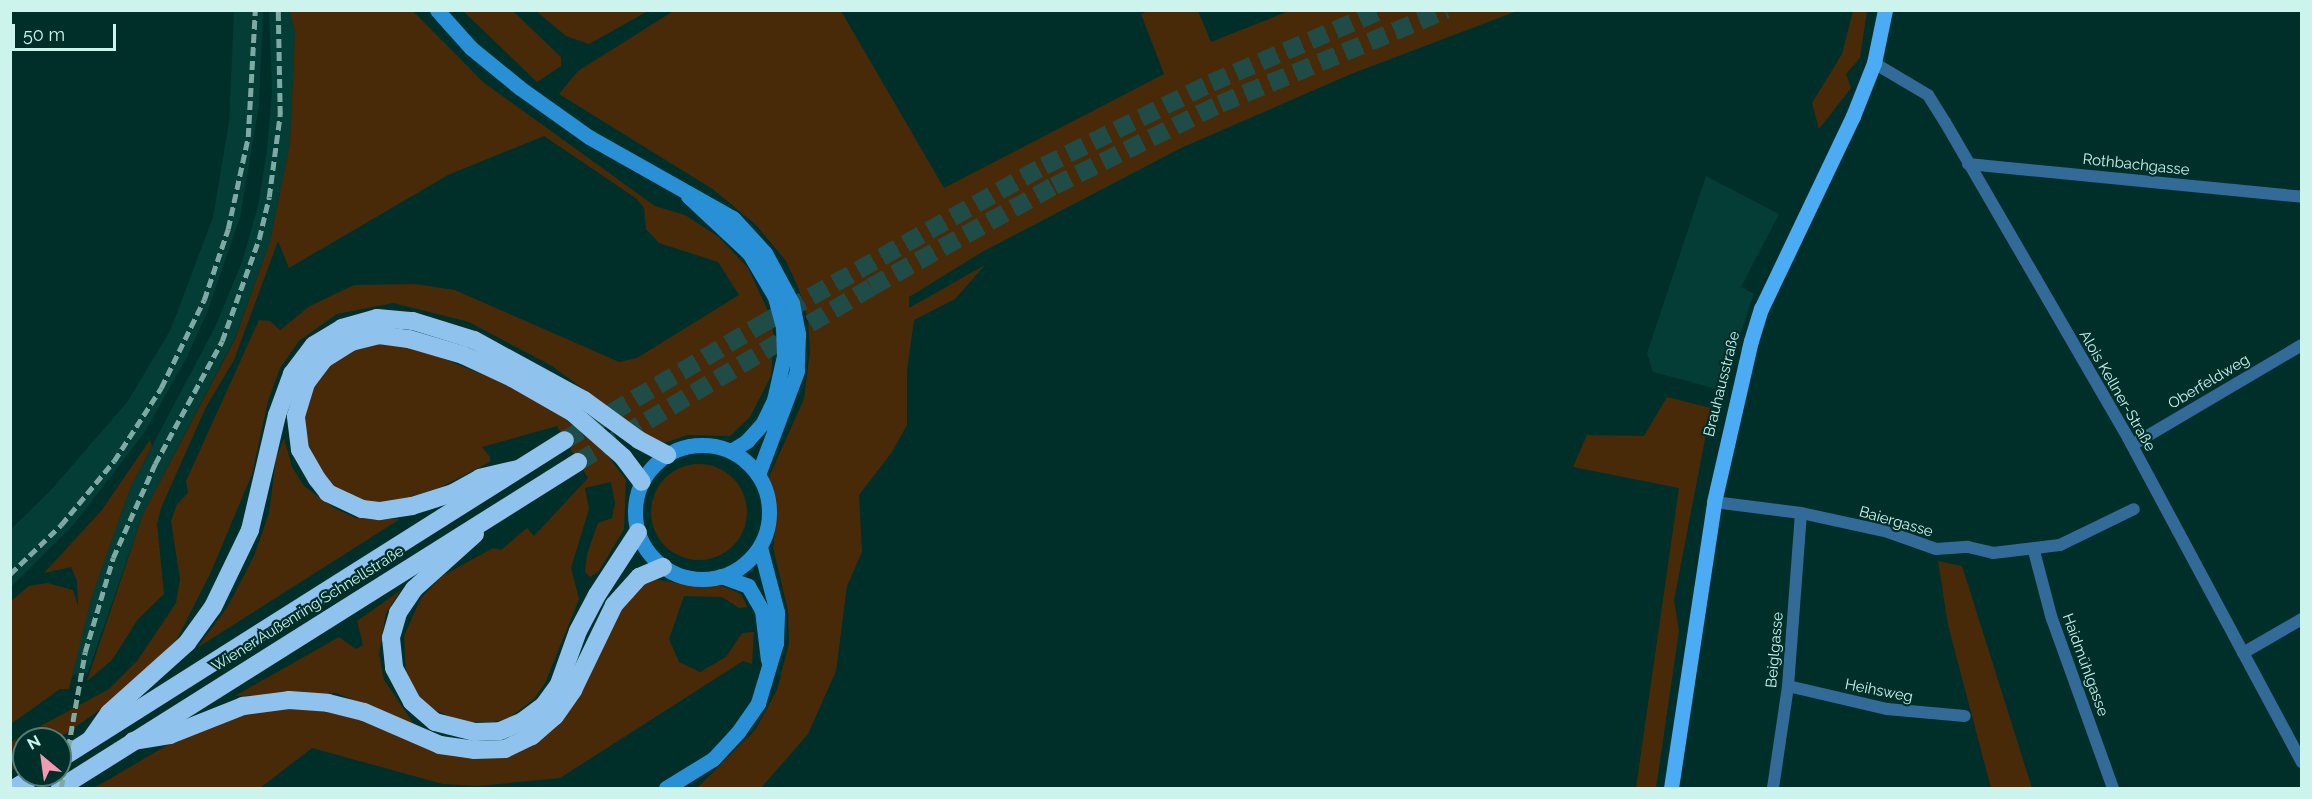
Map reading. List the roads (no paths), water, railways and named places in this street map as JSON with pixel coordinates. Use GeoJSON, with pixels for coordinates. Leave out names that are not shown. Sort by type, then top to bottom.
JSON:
{"type":"FeatureCollection","features":[{"type":"Feature","properties":{"kind":"highway"},"geometry":{"type":"LineString","coordinates":[[91,739],[109,713],[187,643],[213,607],[250,530],[277,415],[292,374],[314,345],[342,328],[376,318],[413,321],[474,340],[574,394],[639,440],[667,455]]}},
{"type":"Feature","properties":{"kind":"highway"},"geometry":{"type":"LineString","coordinates":[[518,469],[480,478],[453,493],[412,506],[379,511],[362,509],[328,493],[300,450],[296,416],[306,383],[324,358],[351,342],[379,335],[409,339],[463,355],[502,373],[573,413],[623,457],[642,482]]}},
{"type":"Feature","properties":{"kind":"highway","name":"Wiener Außenring Schnellstraße"},"geometry":{"type":"LineString","coordinates":[[72,751],[565,440]]}},
{"type":"Feature","properties":{"kind":"highway","name":"Wiener Außenring Schnellstraße"},"geometry":{"type":"LineString","coordinates":[[60,789],[578,462]]}},
{"type":"Feature","properties":{"kind":"highway"},"geometry":{"type":"LineString","coordinates":[[498,511],[414,589],[398,613],[391,638],[394,668],[412,702],[435,722],[463,732],[500,731],[523,721],[544,705],[559,684],[578,630],[597,595],[638,532]]}},
{"type":"Feature","properties":{"kind":"highway"},"geometry":{"type":"LineString","coordinates":[[133,741],[170,735],[243,706],[289,700],[328,703],[364,712],[440,745],[474,750],[505,749],[532,736],[555,716],[573,690],[614,605],[639,577],[663,567]]}},
{"type":"Feature","properties":{"kind":"main road"},"geometry":{"type":"LineString","coordinates":[[437,10],[471,48],[520,88],[589,137],[683,192],[708,201],[750,235],[765,253],[792,303],[798,334],[797,371],[758,475]]}},
{"type":"Feature","properties":{"kind":"main road","name":"Brauhausstraße"},"geometry":{"type":"LineString","coordinates":[[1671,789],[1714,502],[1733,406],[1761,309],[1853,116],[1874,63],[1885,10]]}},
{"type":"Feature","properties":{"kind":"main road"},"geometry":{"type":"LineString","coordinates":[[683,192],[749,253],[774,297],[783,327],[784,356],[774,400],[763,423],[747,441],[731,451]]}},
{"type":"Feature","properties":{"kind":"main road"},"geometry":{"type":"LineString","coordinates":[[700,445],[731,451],[747,461],[758,475],[770,511],[760,547],[747,562],[721,576],[694,579],[663,567],[647,551],[638,532],[635,515],[642,482],[667,455],[700,445]]}},
{"type":"Feature","properties":{"kind":"main road"},"geometry":{"type":"LineString","coordinates":[[666,789],[713,759],[738,732],[758,703],[776,643],[777,612],[760,547]]}},
{"type":"Feature","properties":{"kind":"main road"},"geometry":{"type":"LineString","coordinates":[[721,576],[748,586],[762,610],[769,672]]}},
{"type":"Feature","properties":{"kind":"street","name":"Alois Kellner-Straße"},"geometry":{"type":"LineString","coordinates":[[1874,63],[1928,95],[2132,445],[2301,762]]}},
{"type":"Feature","properties":{"kind":"street","name":"Rothbachgasse"},"geometry":{"type":"LineString","coordinates":[[1968,164],[2301,197]]}},
{"type":"Feature","properties":{"kind":"street","name":"Oberfeldweg"},"geometry":{"type":"LineString","coordinates":[[2132,445],[2301,345]]}},
{"type":"Feature","properties":{"kind":"street","name":"Baiergasse"},"geometry":{"type":"LineString","coordinates":[[1714,502],[1801,513],[1888,532],[1936,549],[2034,551],[2083,536],[2134,509]]}},
{"type":"Feature","properties":{"kind":"street","name":"Beiglgasse"},"geometry":{"type":"LineString","coordinates":[[1773,789],[1788,686],[1801,513]]}},
{"type":"Feature","properties":{"kind":"street","name":"Haidmühlgasse"},"geometry":{"type":"LineString","coordinates":[[2034,551],[2050,616],[2114,789]]}},
{"type":"Feature","properties":{"kind":"street"},"geometry":{"type":"LineString","coordinates":[[2243,653],[2301,619]]}},
{"type":"Feature","properties":{"kind":"street","name":"Heihsweg"},"geometry":{"type":"LineString","coordinates":[[1788,686],[1887,709],[1965,716]]}},
{"type":"Feature","properties":{"kind":"tunnel"},"geometry":{"type":"LineString","coordinates":[[565,440],[764,323],[1044,166],[1211,83],[1382,10]]}},
{"type":"Feature","properties":{"kind":"tunnel"},"geometry":{"type":"LineString","coordinates":[[578,462],[871,287],[1054,186],[1220,104],[1446,10]]}},
{"type":"Feature","properties":{"kind":"railway"},"geometry":{"type":"LineString","coordinates":[[10,574],[61,525],[114,461],[161,388],[204,300],[228,229],[248,137],[255,10]]}},
{"type":"Feature","properties":{"kind":"railway"},"geometry":{"type":"LineString","coordinates":[[61,788],[85,652],[113,558],[155,464],[222,341],[259,239],[269,197],[280,115],[278,10]]}}]}
